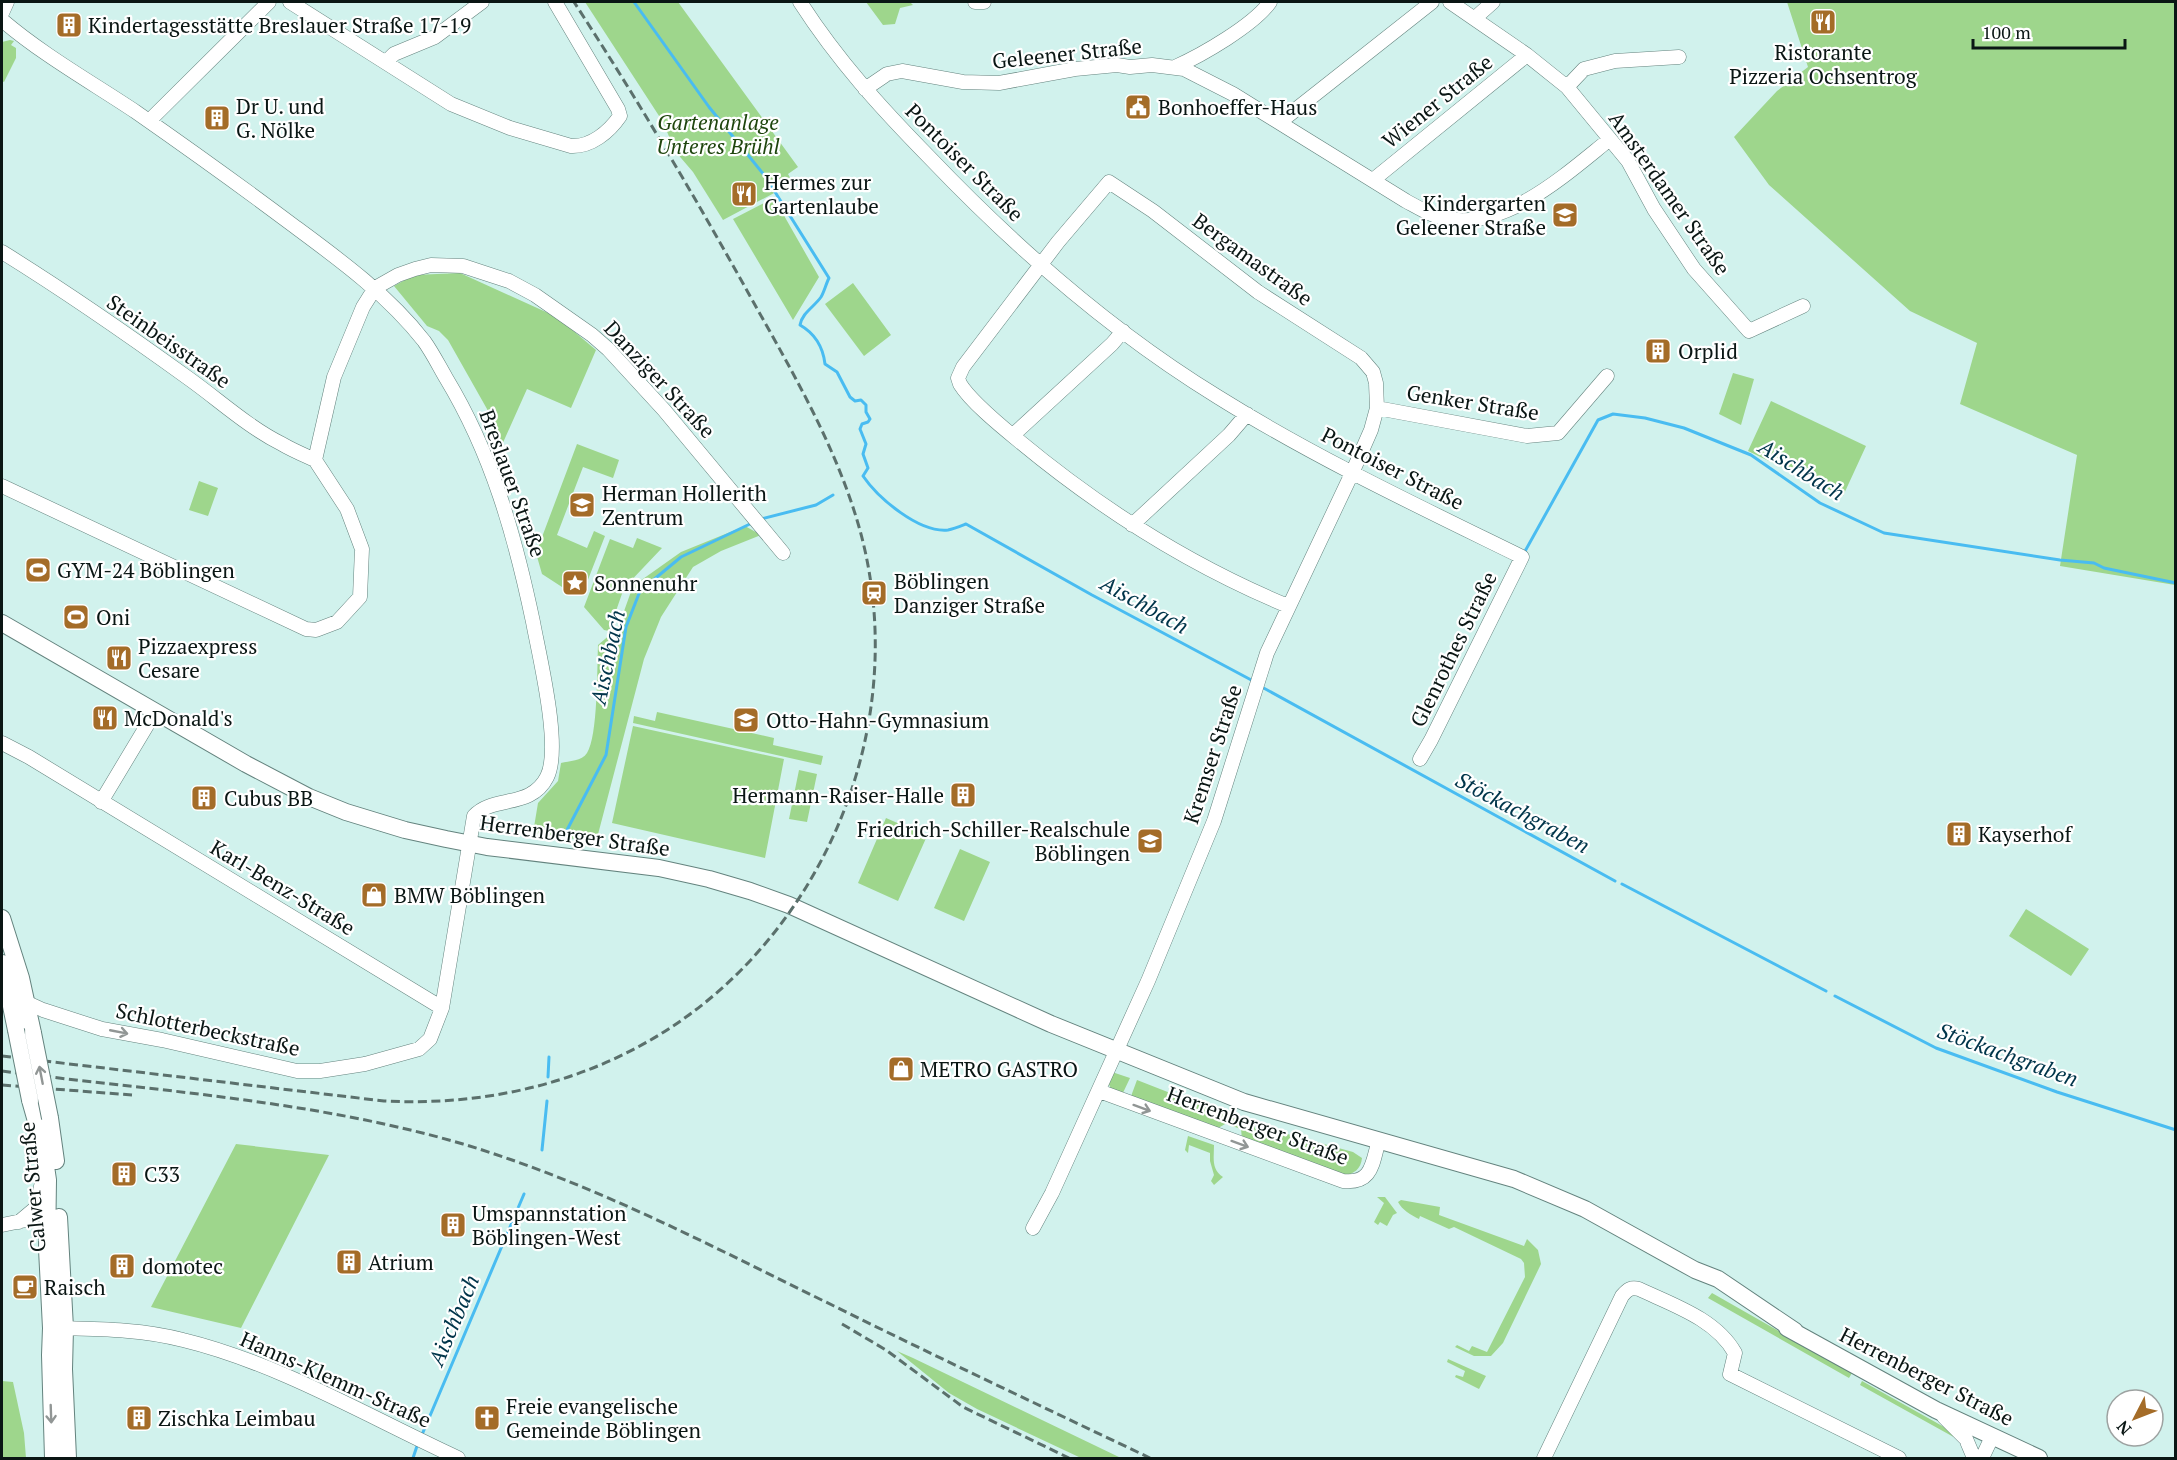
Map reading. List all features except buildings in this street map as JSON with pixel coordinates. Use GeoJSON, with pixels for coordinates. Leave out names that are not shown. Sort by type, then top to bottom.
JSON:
{"type":"FeatureCollection","features":[{"type":"Feature","properties":{"kind":"main road","name":"Herrenberger Straße"},"geometry":{"type":"LineString","coordinates":[[2,623],[152,717],[309,797],[377,823],[469,844],[659,868],[750,891],[789,905],[1033,1016],[1244,1102],[1514,1179],[1553,1194],[1628,1231],[1695,1270],[1718,1279],[1795,1331],[1936,1410],[2039,1458]]}},
{"type":"Feature","properties":{"kind":"main road","name":"Herrenberger Straße"},"geometry":{"type":"LineString","coordinates":[[2,630],[39,645]]}},
{"type":"Feature","properties":{"kind":"main road","name":"Calwer Straße"},"geometry":{"type":"LineString","coordinates":[[2,918],[21,978],[33,1033],[38,1111]]}},
{"type":"Feature","properties":{"kind":"main road","name":"Calwer Straße"},"geometry":{"type":"LineString","coordinates":[[4,980],[49,1145],[48,1212],[64,1370],[68,1458]]}},
{"type":"Feature","properties":{"kind":"main road","name":"Calwer Straße"},"geometry":{"type":"LineString","coordinates":[[53,1458],[50,1355],[58,1328]]}},
{"type":"Feature","properties":{"kind":"street"},"geometry":{"type":"LineString","coordinates":[[2,13],[7,2]]}},
{"type":"Feature","properties":{"kind":"street"},"geometry":{"type":"LineString","coordinates":[[149,121],[269,2]]}},
{"type":"Feature","properties":{"kind":"street"},"geometry":{"type":"LineString","coordinates":[[290,2],[451,104],[510,128],[571,146],[588,144],[614,125],[620,116],[555,2]]}},
{"type":"Feature","properties":{"kind":"street"},"geometry":{"type":"LineString","coordinates":[[386,62],[394,54],[435,37],[482,2]]}},
{"type":"Feature","properties":{"kind":"street","name":"Pontoiser Straße"},"geometry":{"type":"LineString","coordinates":[[800,2],[839,58],[865,89],[956,186],[1041,265],[1123,331],[1218,397],[1247,414],[1522,557]]}},
{"type":"Feature","properties":{"kind":"street"},"geometry":{"type":"LineString","coordinates":[[975,2],[984,2]]}},
{"type":"Feature","properties":{"kind":"street"},"geometry":{"type":"LineString","coordinates":[[1175,67],[1191,60],[1235,32],[1267,7],[1270,2]]}},
{"type":"Feature","properties":{"kind":"street"},"geometry":{"type":"LineString","coordinates":[[1280,122],[1432,2]]}},
{"type":"Feature","properties":{"kind":"street","name":"Amsterdamer Straße"},"geometry":{"type":"LineString","coordinates":[[1450,2],[1527,55],[1567,87],[1628,161],[1654,209],[1694,269],[1749,331],[1803,306]]}},
{"type":"Feature","properties":{"kind":"street"},"geometry":{"type":"LineString","coordinates":[[1475,18],[1492,2]]}},
{"type":"Feature","properties":{"kind":"street","name":"Breslauer Straße"},"geometry":{"type":"LineString","coordinates":[[2,20],[20,36],[149,121],[257,198],[375,288],[424,341],[467,412],[511,527],[524,575],[548,695],[552,752],[547,777],[540,787],[521,800],[480,809],[474,816],[469,844]]}},
{"type":"Feature","properties":{"kind":"street","name":"Wiener Straße"},"geometry":{"type":"LineString","coordinates":[[1373,180],[1527,55]]}},
{"type":"Feature","properties":{"kind":"street"},"geometry":{"type":"LineString","coordinates":[[1567,87],[1584,69],[1616,62],[1680,57]]}},
{"type":"Feature","properties":{"kind":"street","name":"Geleener Straße"},"geometry":{"type":"LineString","coordinates":[[865,89],[887,74],[902,71],[963,82],[999,83],[1075,69],[1152,65],[1175,67],[1233,94],[1406,201],[1435,216],[1459,221],[1493,217],[1528,200],[1610,139]]}},
{"type":"Feature","properties":{"kind":"street","name":"Bergamastraße"},"geometry":{"type":"LineString","coordinates":[[1041,265],[1108,182],[1153,211],[1258,292],[1361,358],[1373,372],[1377,408],[1353,471]]}},
{"type":"Feature","properties":{"kind":"street","name":"Steinbeisstraße"},"geometry":{"type":"LineString","coordinates":[[2,252],[82,304],[264,434],[315,460]]}},
{"type":"Feature","properties":{"kind":"street","name":"Danziger Straße"},"geometry":{"type":"LineString","coordinates":[[375,288],[398,275],[431,265],[463,266],[509,281],[535,295],[608,349],[664,410],[783,553]]}},
{"type":"Feature","properties":{"kind":"street"},"geometry":{"type":"LineString","coordinates":[[1041,265],[969,359],[958,378],[962,388],[1013,435],[1088,495],[1132,525],[1223,577],[1288,606]]}},
{"type":"Feature","properties":{"kind":"street"},"geometry":{"type":"LineString","coordinates":[[2,486],[279,618],[316,630],[337,622],[360,597],[362,549],[347,509],[315,460],[334,377],[363,307],[375,288]]}},
{"type":"Feature","properties":{"kind":"street"},"geometry":{"type":"LineString","coordinates":[[1013,435],[1123,331]]}},
{"type":"Feature","properties":{"kind":"street","name":"Genker Straße"},"geometry":{"type":"LineString","coordinates":[[1377,408],[1527,436],[1558,434],[1607,376]]}},
{"type":"Feature","properties":{"kind":"street"},"geometry":{"type":"LineString","coordinates":[[1132,525],[1229,435],[1247,414]]}},
{"type":"Feature","properties":{"kind":"street","name":"Kremser Straße"},"geometry":{"type":"LineString","coordinates":[[1116,1051],[1156,961],[1217,812],[1256,683],[1288,606],[1353,471]]}},
{"type":"Feature","properties":{"kind":"street","name":"Glenrothes Straße"},"geometry":{"type":"LineString","coordinates":[[1420,759],[1522,557]]}},
{"type":"Feature","properties":{"kind":"street"},"geometry":{"type":"LineString","coordinates":[[101,802],[152,717]]}},
{"type":"Feature","properties":{"kind":"street","name":"Karl-Benz-Straße"},"geometry":{"type":"LineString","coordinates":[[2,743],[29,757],[442,1008]]}},
{"type":"Feature","properties":{"kind":"street","name":"Schlotterbeckstraße"},"geometry":{"type":"LineString","coordinates":[[4,980],[27,1003],[102,1029],[162,1040],[297,1071],[320,1071],[365,1064],[419,1049],[430,1039],[442,1008],[469,844]]}},
{"type":"Feature","properties":{"kind":"street"},"geometry":{"type":"LineString","coordinates":[[1033,1228],[1052,1193],[1116,1051]]}},
{"type":"Feature","properties":{"kind":"street","name":"Herrenberger Straße"},"geometry":{"type":"LineString","coordinates":[[1099,1091],[1343,1181],[1353,1182],[1363,1179],[1369,1173],[1379,1140]]}},
{"type":"Feature","properties":{"kind":"street","name":"Calwer Straße"},"geometry":{"type":"LineString","coordinates":[[38,1111],[34,1139],[41,1196],[48,1212]]}},
{"type":"Feature","properties":{"kind":"street"},"geometry":{"type":"LineString","coordinates":[[2,1225],[48,1212]]}},
{"type":"Feature","properties":{"kind":"street"},"geometry":{"type":"LineString","coordinates":[[1544,1458],[1622,1296],[1628,1289],[1633,1288],[1698,1318],[1727,1339],[1735,1353],[1730,1374],[1899,1458]]}},
{"type":"Feature","properties":{"kind":"street","name":"Hanns-Klemm-Straße"},"geometry":{"type":"LineString","coordinates":[[58,1328],[165,1336],[224,1351],[294,1379],[458,1458]]}},
{"type":"Feature","properties":{"kind":"street"},"geometry":{"type":"LineString","coordinates":[[1936,1410],[1966,1439],[1974,1458]]}},
{"type":"Feature","properties":{"kind":"street"},"geometry":{"type":"LineString","coordinates":[[1982,1458],[1992,1437]]}},
{"type":"Feature","properties":{"kind":"green space","name":"Gartenanlage Unteres Brühl"},"geometry":{"type":"Polygon","coordinates":[[[585,2],[678,2],[798,167],[788,174],[793,183],[723,220],[693,172],[675,151],[663,122],[585,2]]]}},
{"type":"Feature","properties":{"kind":"green space"},"geometry":{"type":"Polygon","coordinates":[[[866,2],[910,2],[913,5],[900,8],[895,24],[883,25],[866,2]]]}},
{"type":"Feature","properties":{"kind":"green space"},"geometry":{"type":"Polygon","coordinates":[[[1787,2],[2175,2],[2175,585],[2060,566],[2077,455],[1960,404],[1977,343],[1910,311],[1769,185],[1734,137],[1777,91],[1808,67],[1787,2]]]}},
{"type":"Feature","properties":{"kind":"green space"},"geometry":{"type":"Polygon","coordinates":[[[14,41],[11,45],[16,48],[16,58],[4,82],[2,81],[2,42],[14,41]]]}},
{"type":"Feature","properties":{"kind":"green space"},"geometry":{"type":"Polygon","coordinates":[[[774,198],[819,277],[793,320],[733,219],[774,198]]]}},
{"type":"Feature","properties":{"kind":"green space"},"geometry":{"type":"Polygon","coordinates":[[[460,273],[557,317],[596,350],[571,408],[527,389],[501,447],[487,409],[448,340],[439,331],[427,326],[394,286],[414,275],[460,273]]]}},
{"type":"Feature","properties":{"kind":"green space"},"geometry":{"type":"Polygon","coordinates":[[[853,283],[891,335],[864,356],[825,304],[853,283]]]}},
{"type":"Feature","properties":{"kind":"green space"},"geometry":{"type":"Polygon","coordinates":[[[1733,373],[1754,379],[1741,425],[1719,414],[1733,373]]]}},
{"type":"Feature","properties":{"kind":"green space"},"geometry":{"type":"Polygon","coordinates":[[[1771,401],[1866,446],[1843,496],[1748,451],[1771,401]]]}},
{"type":"Feature","properties":{"kind":"green space"},"geometry":{"type":"Polygon","coordinates":[[[577,444],[619,460],[613,478],[583,467],[557,535],[587,548],[594,531],[605,536],[582,595],[562,587],[542,574],[536,553],[577,444]]]}},
{"type":"Feature","properties":{"kind":"green space"},"geometry":{"type":"Polygon","coordinates":[[[199,481],[218,488],[208,516],[189,510],[199,481]]]}},
{"type":"Feature","properties":{"kind":"green space"},"geometry":{"type":"Polygon","coordinates":[[[745,526],[761,535],[721,551],[693,567],[661,617],[644,659],[596,842],[533,833],[538,803],[558,781],[561,763],[582,758],[591,744],[595,717],[598,645],[618,628],[633,586],[681,552],[745,526]]]}},
{"type":"Feature","properties":{"kind":"green space"},"geometry":{"type":"Polygon","coordinates":[[[637,538],[662,548],[624,588],[609,631],[604,630],[584,607],[610,539],[633,548],[637,538]]]}},
{"type":"Feature","properties":{"kind":"green space"},"geometry":{"type":"Polygon","coordinates":[[[657,712],[774,738],[773,745],[823,756],[821,765],[633,723],[634,716],[655,721],[657,712]]]}},
{"type":"Feature","properties":{"kind":"green space"},"geometry":{"type":"Polygon","coordinates":[[[633,726],[784,759],[765,858],[612,823],[633,726]]]}},
{"type":"Feature","properties":{"kind":"green space"},"geometry":{"type":"Polygon","coordinates":[[[799,770],[817,774],[807,822],[789,819],[799,770]]]}},
{"type":"Feature","properties":{"kind":"green space"},"geometry":{"type":"Polygon","coordinates":[[[886,818],[927,836],[898,901],[858,883],[886,818]]]}},
{"type":"Feature","properties":{"kind":"green space"},"geometry":{"type":"Polygon","coordinates":[[[960,849],[990,862],[964,921],[934,908],[960,849]]]}},
{"type":"Feature","properties":{"kind":"green space"},"geometry":{"type":"Polygon","coordinates":[[[2026,909],[2089,949],[2071,976],[2009,936],[2026,909]]]}},
{"type":"Feature","properties":{"kind":"green space"},"geometry":{"type":"Polygon","coordinates":[[[1112,1072],[1130,1078],[1121,1097],[1112,1092],[1108,1082],[1112,1072]]]}},
{"type":"Feature","properties":{"kind":"green space"},"geometry":{"type":"Polygon","coordinates":[[[1137,1080],[1229,1116],[1225,1124],[1215,1130],[1130,1099],[1137,1080]]]}},
{"type":"Feature","properties":{"kind":"green space"},"geometry":{"type":"Polygon","coordinates":[[[1232,1117],[1255,1124],[1255,1129],[1262,1131],[1265,1128],[1353,1152],[1362,1158],[1360,1165],[1354,1172],[1343,1176],[1242,1139],[1241,1129],[1229,1125],[1232,1117]]]}},
{"type":"Feature","properties":{"kind":"green space"},"geometry":{"type":"Polygon","coordinates":[[[1188,1136],[1214,1145],[1215,1167],[1223,1177],[1214,1185],[1211,1181],[1214,1175],[1210,1153],[1189,1145],[1188,1153],[1185,1150],[1188,1136]]]}},
{"type":"Feature","properties":{"kind":"green space"},"geometry":{"type":"Polygon","coordinates":[[[236,1144],[329,1155],[241,1328],[151,1307],[236,1144]]]}},
{"type":"Feature","properties":{"kind":"green space"},"geometry":{"type":"Polygon","coordinates":[[[1377,1197],[1385,1197],[1397,1213],[1393,1215],[1387,1226],[1374,1222],[1384,1203],[1377,1197]]]}},
{"type":"Feature","properties":{"kind":"green space"},"geometry":{"type":"Polygon","coordinates":[[[1401,1200],[1440,1207],[1439,1215],[1524,1246],[1527,1239],[1538,1250],[1541,1264],[1503,1343],[1491,1356],[1474,1356],[1455,1347],[1457,1345],[1469,1351],[1472,1346],[1487,1352],[1525,1277],[1524,1263],[1521,1259],[1454,1227],[1449,1229],[1420,1216],[1419,1219],[1402,1207],[1398,1202],[1401,1200]]]}},
{"type":"Feature","properties":{"kind":"green space"},"geometry":{"type":"Polygon","coordinates":[[[1712,1293],[1852,1373],[1849,1378],[1708,1298],[1712,1293]]]}},
{"type":"Feature","properties":{"kind":"green space"},"geometry":{"type":"Polygon","coordinates":[[[897,1351],[1121,1458],[1081,1458],[977,1409],[949,1393],[897,1351]]]}},
{"type":"Feature","properties":{"kind":"green space"},"geometry":{"type":"Polygon","coordinates":[[[1448,1359],[1486,1376],[1479,1389],[1455,1377],[1456,1375],[1463,1377],[1465,1371],[1447,1362],[1448,1359]]]}},
{"type":"Feature","properties":{"kind":"green space"},"geometry":{"type":"Polygon","coordinates":[[[2,1381],[13,1382],[24,1433],[26,1458],[2,1458],[2,1381]]]}},
{"type":"Feature","properties":{"kind":"green space"},"geometry":{"type":"Polygon","coordinates":[[[1862,1381],[1953,1432],[1959,1440],[1860,1385],[1862,1381]]]}},
{"type":"Feature","properties":{"kind":"waterway"},"geometry":{"type":"LineString","coordinates":[[634,2],[709,107],[765,176],[829,278],[821,297],[806,314],[800,325],[817,341],[825,364],[837,372],[850,397],[855,401],[861,400],[866,405],[866,412],[870,419],[862,424],[860,429],[866,444],[863,454],[868,468],[863,476],[870,485],[889,504],[912,520],[925,526],[948,530],[966,524],[1092,595],[1255,682]]}},
{"type":"Feature","properties":{"kind":"waterway","name":"Aischbach"},"geometry":{"type":"LineString","coordinates":[[1524,553],[1598,420],[1613,414],[1645,418],[1684,428],[1751,455],[1820,503],[1884,533],[2060,560],[2094,563],[2104,568],[2176,583]]}},
{"type":"Feature","properties":{"kind":"waterway","name":"Aischbach"},"geometry":{"type":"LineString","coordinates":[[761,519],[816,505],[833,495]]}},
{"type":"Feature","properties":{"kind":"waterway","name":"Aischbach"},"geometry":{"type":"LineString","coordinates":[[567,830],[606,755],[626,627],[640,591],[681,557],[752,523]]}},
{"type":"Feature","properties":{"kind":"waterway","name":"Stöckachgraben"},"geometry":{"type":"LineString","coordinates":[[1260,686],[1615,881]]}},
{"type":"Feature","properties":{"kind":"waterway","name":"Stöckachgraben"},"geometry":{"type":"LineString","coordinates":[[1622,884],[1826,991]]}},
{"type":"Feature","properties":{"kind":"waterway","name":"Stöckachgraben"},"geometry":{"type":"LineString","coordinates":[[1835,996],[1936,1048],[2057,1092],[2176,1130]]}},
{"type":"Feature","properties":{"kind":"waterway","name":"Aischbach"},"geometry":{"type":"LineString","coordinates":[[548,1077],[549,1057]]}},
{"type":"Feature","properties":{"kind":"waterway","name":"Aischbach"},"geometry":{"type":"LineString","coordinates":[[542,1150],[547,1101]]}},
{"type":"Feature","properties":{"kind":"waterway","name":"Aischbach"},"geometry":{"type":"LineString","coordinates":[[421,1437],[524,1194]]}},
{"type":"Feature","properties":{"kind":"waterway","name":"Aischbach"},"geometry":{"type":"LineString","coordinates":[[413,1458],[418,1443]]}},
{"type":"Feature","properties":{"kind":"railway"},"geometry":{"type":"LineString","coordinates":[[2,1056],[384,1101],[435,1101],[485,1097],[533,1087],[580,1073],[626,1053],[668,1029],[709,1000],[746,965],[785,919],[817,868],[843,814],[861,757],[872,699],[875,639],[870,579],[857,520],[835,459],[792,371],[683,178],[574,2]]}},
{"type":"Feature","properties":{"kind":"railway"},"geometry":{"type":"LineString","coordinates":[[2,1071],[292,1107],[406,1129],[511,1160],[559,1177],[698,1239],[1150,1458]]}},
{"type":"Feature","properties":{"kind":"railway"},"geometry":{"type":"LineString","coordinates":[[2,1085],[132,1095]]}},
{"type":"Feature","properties":{"kind":"railway"},"geometry":{"type":"LineString","coordinates":[[842,1324],[886,1350],[963,1407],[1069,1458]]}},
{"type":"Feature","properties":{"kind":"place","name":"Ristorante Pizzeria Ochsentrog"},"geometry":{"type":"Point","coordinates":[1823,22]}},
{"type":"Feature","properties":{"kind":"place","name":"Kindertagesstätte Breslauer Straße 17-19"},"geometry":{"type":"Point","coordinates":[69,25]}},
{"type":"Feature","properties":{"kind":"place","name":"Bonhoeffer-Haus"},"geometry":{"type":"Point","coordinates":[1138,107]}},
{"type":"Feature","properties":{"kind":"place","name":"Dr U. und G. Nölke"},"geometry":{"type":"Point","coordinates":[217,118]}},
{"type":"Feature","properties":{"kind":"place","name":"Hermes zur Gartenlaube"},"geometry":{"type":"Point","coordinates":[744,194]}},
{"type":"Feature","properties":{"kind":"place","name":"Kindergarten Geleener Straße"},"geometry":{"type":"Point","coordinates":[1565,215]}},
{"type":"Feature","properties":{"kind":"place","name":"Orplid"},"geometry":{"type":"Point","coordinates":[1658,351]}},
{"type":"Feature","properties":{"kind":"place","name":"Herman Hollerith Zentrum"},"geometry":{"type":"Point","coordinates":[582,505]}},
{"type":"Feature","properties":{"kind":"place","name":"GYM-24 Böblingen"},"geometry":{"type":"Point","coordinates":[38,570]}},
{"type":"Feature","properties":{"kind":"place","name":"Sonnenuhr"},"geometry":{"type":"Point","coordinates":[575,583]}},
{"type":"Feature","properties":{"kind":"place","name":"Böblingen Danziger Straße"},"geometry":{"type":"Point","coordinates":[874,593]}},
{"type":"Feature","properties":{"kind":"place","name":"Oni"},"geometry":{"type":"Point","coordinates":[76,617]}},
{"type":"Feature","properties":{"kind":"place","name":"Pizzaexpress Cesare"},"geometry":{"type":"Point","coordinates":[119,658]}},
{"type":"Feature","properties":{"kind":"place","name":"McDonald's"},"geometry":{"type":"Point","coordinates":[105,718]}},
{"type":"Feature","properties":{"kind":"place","name":"Otto-Hahn-Gymnasium"},"geometry":{"type":"Point","coordinates":[746,720]}},
{"type":"Feature","properties":{"kind":"place","name":"Hermann-Raiser-Halle"},"geometry":{"type":"Point","coordinates":[963,795]}},
{"type":"Feature","properties":{"kind":"place","name":"Cubus BB"},"geometry":{"type":"Point","coordinates":[204,798]}},
{"type":"Feature","properties":{"kind":"place","name":"Kayserhof"},"geometry":{"type":"Point","coordinates":[1959,834]}},
{"type":"Feature","properties":{"kind":"place","name":"Friedrich-Schiller-Realschule Böblingen"},"geometry":{"type":"Point","coordinates":[1150,841]}},
{"type":"Feature","properties":{"kind":"place","name":"BMW Böblingen"},"geometry":{"type":"Point","coordinates":[374,895]}},
{"type":"Feature","properties":{"kind":"place","name":"METRO GASTRO"},"geometry":{"type":"Point","coordinates":[901,1069]}},
{"type":"Feature","properties":{"kind":"place","name":"C33"},"geometry":{"type":"Point","coordinates":[124,1174]}},
{"type":"Feature","properties":{"kind":"place","name":"Umspannstation Böblingen-West"},"geometry":{"type":"Point","coordinates":[453,1225]}},
{"type":"Feature","properties":{"kind":"place","name":"Atrium"},"geometry":{"type":"Point","coordinates":[349,1262]}},
{"type":"Feature","properties":{"kind":"place","name":"domotec"},"geometry":{"type":"Point","coordinates":[122,1266]}},
{"type":"Feature","properties":{"kind":"place","name":"Raisch"},"geometry":{"type":"Point","coordinates":[25,1287]}},
{"type":"Feature","properties":{"kind":"place","name":"Zischka Leimbau"},"geometry":{"type":"Point","coordinates":[139,1418]}},
{"type":"Feature","properties":{"kind":"place","name":"Freie evangelische Gemeinde Böblingen"},"geometry":{"type":"Point","coordinates":[487,1418]}}]}
